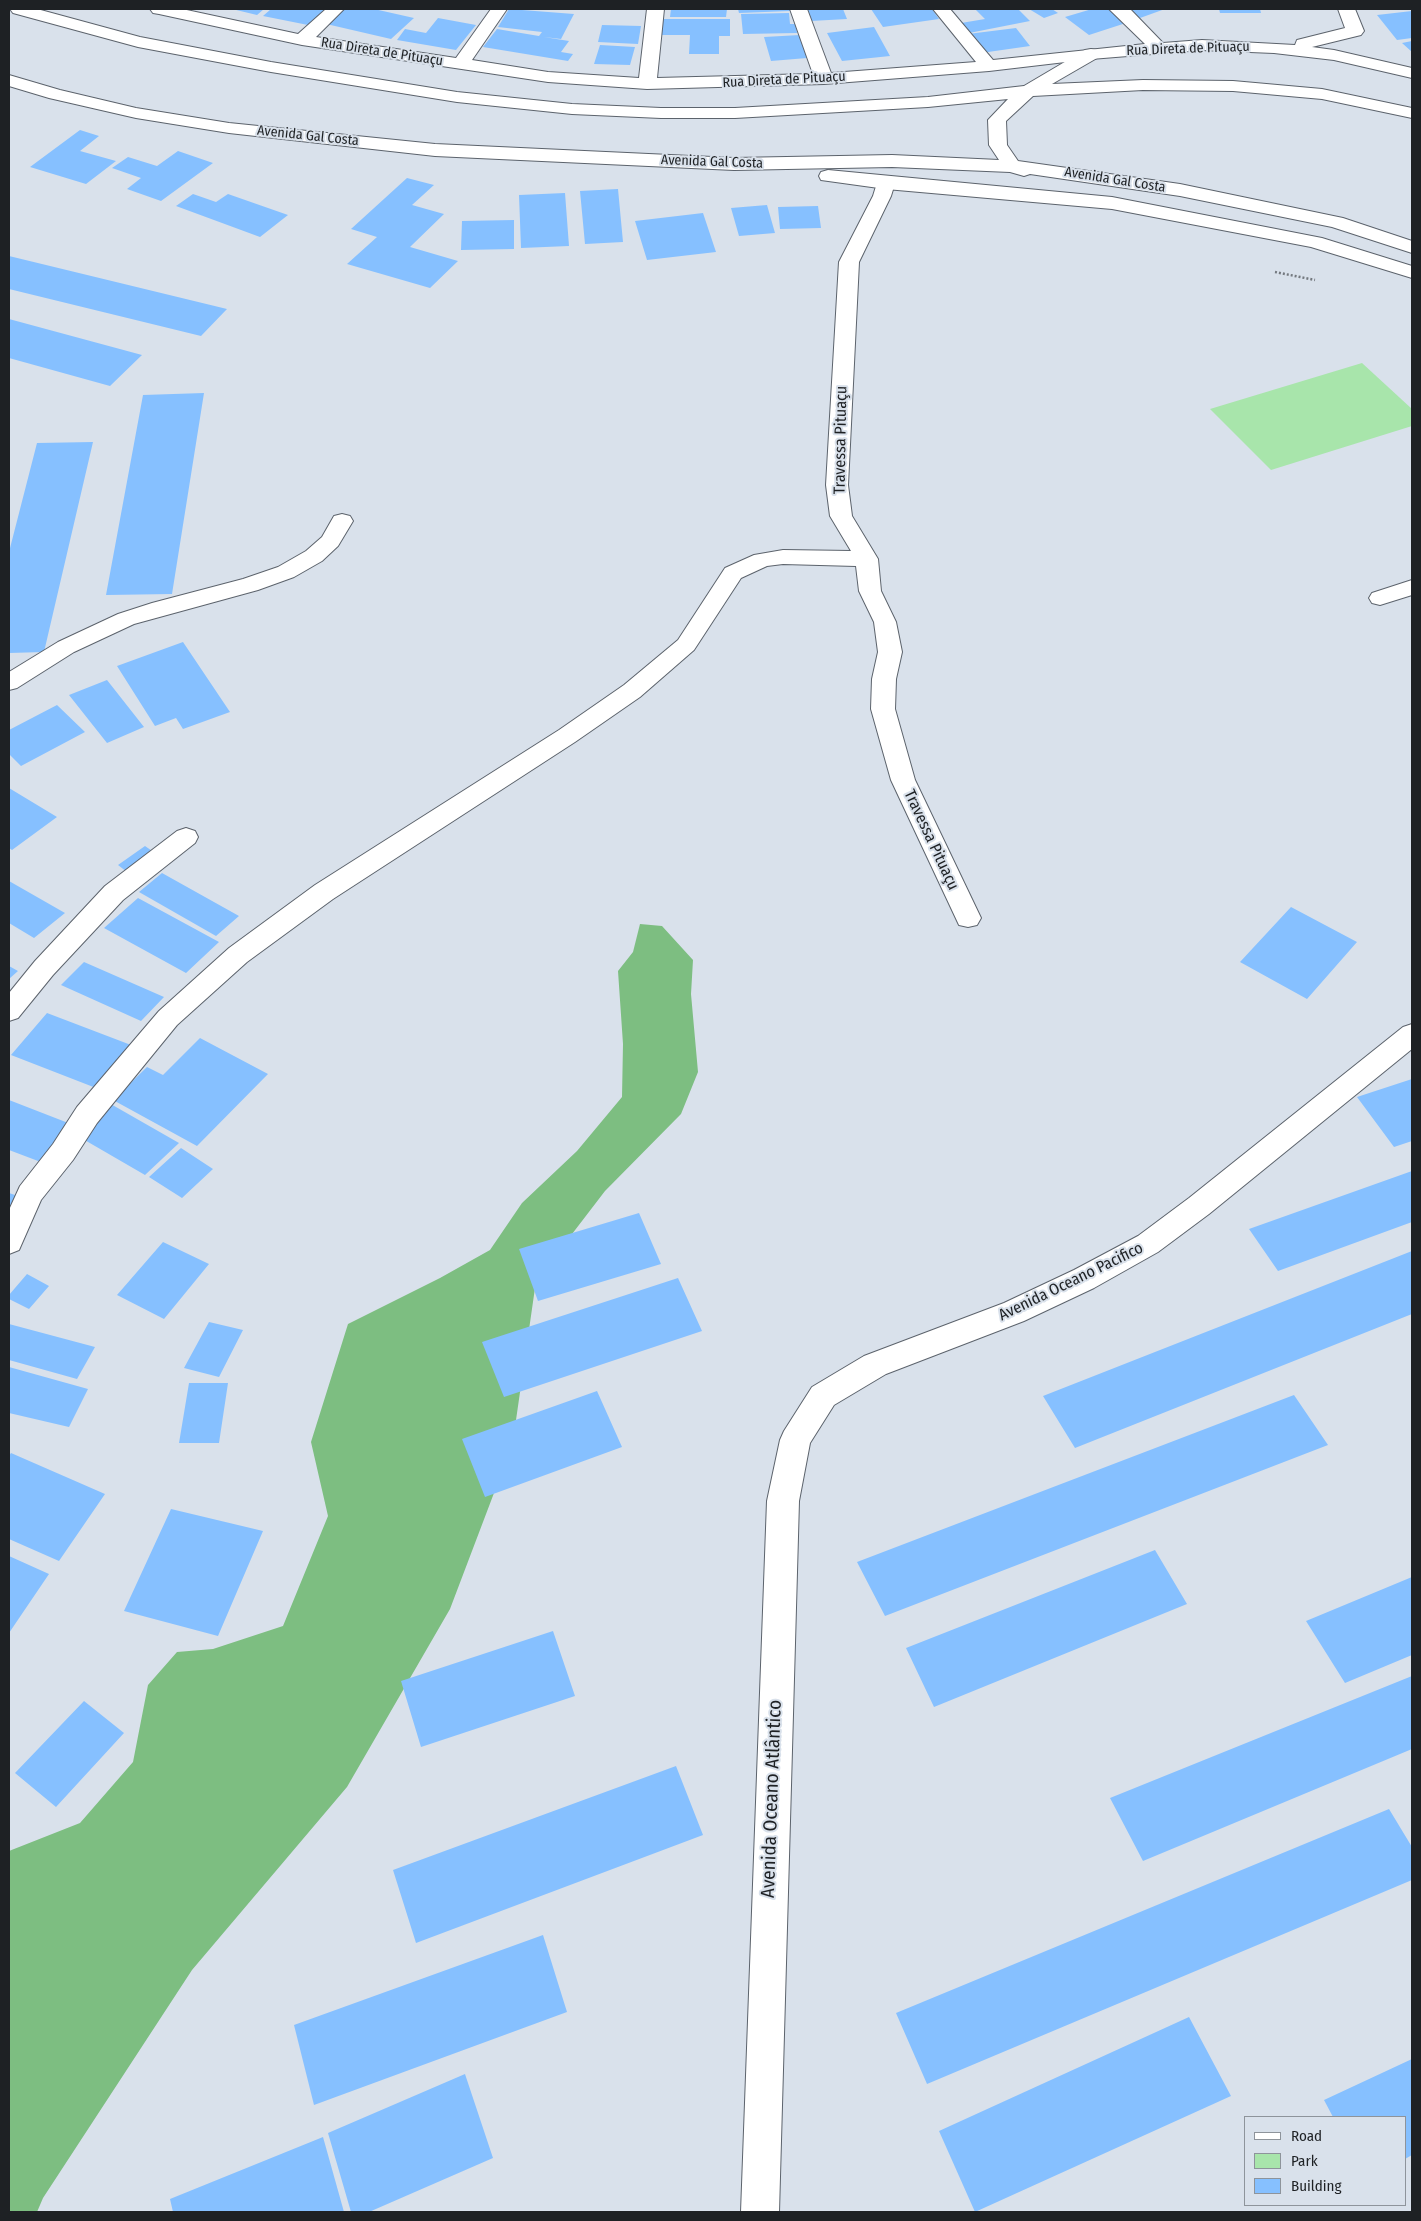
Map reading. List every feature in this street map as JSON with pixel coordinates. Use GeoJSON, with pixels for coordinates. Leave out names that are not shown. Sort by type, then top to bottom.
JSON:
{"type":"FeatureCollection","features":[{"type":"Feature","properties":{"kind":"street"},"geometry":{"type":"LineString","coordinates":[[19,9],[45,18],[138,42],[271,67],[457,97],[572,109],[661,113],[735,113],[928,102],[1028,91],[1143,85],[1234,86],[1322,94],[1412,113]]}},
{"type":"Feature","properties":{"kind":"street","name":"Rua Direta de Pituaçu"},"geometry":{"type":"LineString","coordinates":[[163,9],[302,40],[548,77],[647,84],[740,84],[824,79],[989,66],[1158,48],[1210,45],[1274,48],[1334,55],[1409,72]]}},
{"type":"Feature","properties":{"kind":"street"},"geometry":{"type":"LineString","coordinates":[[302,40],[336,9]]}},
{"type":"Feature","properties":{"kind":"street"},"geometry":{"type":"LineString","coordinates":[[461,64],[499,9]]}},
{"type":"Feature","properties":{"kind":"street"},"geometry":{"type":"LineString","coordinates":[[647,84],[656,9]]}},
{"type":"Feature","properties":{"kind":"street"},"geometry":{"type":"LineString","coordinates":[[798,9],[824,79]]}},
{"type":"Feature","properties":{"kind":"street"},"geometry":{"type":"LineString","coordinates":[[941,9],[989,66]]}},
{"type":"Feature","properties":{"kind":"street"},"geometry":{"type":"LineString","coordinates":[[1116,9],[1125,14],[1158,48]]}},
{"type":"Feature","properties":{"kind":"street"},"geometry":{"type":"LineString","coordinates":[[1347,9],[1355,31],[1409,72]]}},
{"type":"Feature","properties":{"kind":"street"},"geometry":{"type":"LineString","coordinates":[[1274,48],[1312,42],[1355,31]]}},
{"type":"Feature","properties":{"kind":"street"},"geometry":{"type":"LineString","coordinates":[[1091,54],[1028,91],[997,120],[998,145],[1012,166],[1112,203]]}},
{"type":"Feature","properties":{"kind":"street","name":"Avenida Gal Costa"},"geometry":{"type":"LineString","coordinates":[[9,80],[55,94],[136,112],[229,128],[435,150],[734,164],[892,161],[1012,166],[1180,190],[1336,222],[1412,248]]}},
{"type":"Feature","properties":{"kind":"street"},"geometry":{"type":"LineString","coordinates":[[734,164],[886,183],[1112,203],[1315,242],[1412,272]]}},
{"type":"Feature","properties":{"kind":"street","name":"Travessa Pituaçu"},"geometry":{"type":"LineString","coordinates":[[886,183],[882,196],[849,262],[837,485],[841,516],[867,559],[870,591],[884,622],[890,652],[884,679],[883,709],[903,780],[968,918]]}},
{"type":"Feature","properties":{"kind":"street"},"geometry":{"type":"LineString","coordinates":[[9,682],[66,647],[126,620],[160,608],[250,585],[286,572],[314,556],[330,541],[342,521]]}},
{"type":"Feature","properties":{"kind":"street"},"geometry":{"type":"LineString","coordinates":[[9,1242],[30,1194],[63,1152],[87,1115],[168,1018],[238,955],[324,892],[559,741],[632,691],[686,645],[733,573],[762,560],[783,557],[867,559]]}},
{"type":"Feature","properties":{"kind":"street"},"geometry":{"type":"LineString","coordinates":[[1380,598],[1412,586]]}},
{"type":"Feature","properties":{"kind":"street"},"geometry":{"type":"LineString","coordinates":[[9,1011],[44,968],[114,893],[186,837]]}},
{"type":"Feature","properties":{"kind":"street","name":"Avenida Oceano Pacifico"},"geometry":{"type":"LineString","coordinates":[[823,1396],[875,1365],[1014,1312],[1084,1279],[1148,1244],[1199,1206],[1412,1034]]}},
{"type":"Feature","properties":{"kind":"street","name":"Avenida Oceano Atlântico"},"geometry":{"type":"LineString","coordinates":[[760,2212],[762,2102],[783,1501],[795,1440],[823,1396]]}},
{"type":"Feature","properties":{"kind":"green space"},"geometry":{"type":"Polygon","coordinates":[[[1362,363],[1412,409],[1412,426],[1271,470],[1210,409],[1362,363]]]}},
{"type":"Feature","properties":{"kind":"green space"},"geometry":{"type":"Polygon","coordinates":[[[640,924],[662,926],[693,960],[691,994],[698,1072],[681,1114],[605,1191],[536,1281],[516,1420],[494,1493],[450,1609],[347,1787],[192,1970],[43,2198],[37,2212],[9,2212],[9,1851],[80,1823],[133,1762],[148,1685],[177,1652],[213,1649],[283,1626],[328,1516],[311,1442],[348,1324],[440,1278],[490,1250],[522,1203],[577,1151],[622,1097],[623,1044],[618,971],[633,952],[640,924]]]}},
{"type":"Feature","properties":{"kind":"building"},"geometry":{"type":"Polygon","coordinates":[[[232,9],[264,9],[257,15],[232,9]]]}},
{"type":"Feature","properties":{"kind":"building"},"geometry":{"type":"Polygon","coordinates":[[[271,9],[331,9],[313,26],[263,16],[271,9]]]}},
{"type":"Feature","properties":{"kind":"building"},"geometry":{"type":"Polygon","coordinates":[[[339,9],[374,9],[414,18],[391,39],[322,23],[339,9]]]}},
{"type":"Feature","properties":{"kind":"building"},"geometry":{"type":"Polygon","coordinates":[[[509,9],[574,14],[561,39],[544,37],[569,41],[561,52],[573,54],[568,61],[483,47],[497,29],[539,36],[542,32],[498,27],[509,9]]]}},
{"type":"Feature","properties":{"kind":"building"},"geometry":{"type":"Polygon","coordinates":[[[671,9],[727,9],[726,17],[670,17],[671,9]]]}},
{"type":"Feature","properties":{"kind":"building"},"geometry":{"type":"Polygon","coordinates":[[[738,9],[790,9],[790,11],[739,13],[738,9]]]}},
{"type":"Feature","properties":{"kind":"building"},"geometry":{"type":"Polygon","coordinates":[[[807,9],[843,9],[847,19],[811,21],[807,9]]]}},
{"type":"Feature","properties":{"kind":"building"},"geometry":{"type":"Polygon","coordinates":[[[871,9],[932,9],[939,19],[883,27],[871,9]]]}},
{"type":"Feature","properties":{"kind":"building"},"geometry":{"type":"Polygon","coordinates":[[[975,9],[1018,9],[1030,21],[964,34],[955,24],[985,19],[975,9]]]}},
{"type":"Feature","properties":{"kind":"building"},"geometry":{"type":"Polygon","coordinates":[[[1029,9],[1052,9],[1058,13],[1044,18],[1029,9]]]}},
{"type":"Feature","properties":{"kind":"building"},"geometry":{"type":"Polygon","coordinates":[[[1092,9],[1109,9],[1129,22],[1089,35],[1065,17],[1092,9]]]}},
{"type":"Feature","properties":{"kind":"building"},"geometry":{"type":"Polygon","coordinates":[[[1124,9],[1165,9],[1140,18],[1124,9]]]}},
{"type":"Feature","properties":{"kind":"building"},"geometry":{"type":"Polygon","coordinates":[[[1219,9],[1260,9],[1261,13],[1220,13],[1219,9]]]}},
{"type":"Feature","properties":{"kind":"building"},"geometry":{"type":"Polygon","coordinates":[[[1412,11],[1412,38],[1397,40],[1377,15],[1412,11]]]}},
{"type":"Feature","properties":{"kind":"building"},"geometry":{"type":"Polygon","coordinates":[[[789,13],[790,24],[796,24],[797,33],[743,34],[741,14],[789,13]]]}},
{"type":"Feature","properties":{"kind":"building"},"geometry":{"type":"Polygon","coordinates":[[[438,18],[476,25],[456,50],[397,40],[405,29],[426,33],[438,18]]]}},
{"type":"Feature","properties":{"kind":"building"},"geometry":{"type":"Polygon","coordinates":[[[660,19],[730,19],[730,36],[719,36],[719,54],[689,54],[690,35],[659,35],[660,19]]]}},
{"type":"Feature","properties":{"kind":"building"},"geometry":{"type":"Polygon","coordinates":[[[602,25],[641,26],[638,44],[598,42],[602,25]]]}},
{"type":"Feature","properties":{"kind":"building"},"geometry":{"type":"Polygon","coordinates":[[[874,27],[890,56],[842,61],[827,33],[874,27]]]}},
{"type":"Feature","properties":{"kind":"building"},"geometry":{"type":"Polygon","coordinates":[[[1016,28],[1030,46],[981,53],[968,34],[1016,28]]]}},
{"type":"Feature","properties":{"kind":"building"},"geometry":{"type":"Polygon","coordinates":[[[800,35],[807,58],[771,61],[764,37],[800,35]]]}},
{"type":"Feature","properties":{"kind":"building"},"geometry":{"type":"Polygon","coordinates":[[[1412,41],[1412,52],[1402,43],[1412,41]]]}},
{"type":"Feature","properties":{"kind":"building"},"geometry":{"type":"Polygon","coordinates":[[[600,45],[635,47],[630,65],[594,64],[600,45]]]}},
{"type":"Feature","properties":{"kind":"building"},"geometry":{"type":"Polygon","coordinates":[[[80,130],[99,136],[80,151],[116,161],[86,184],[30,167],[80,130]]]}},
{"type":"Feature","properties":{"kind":"building"},"geometry":{"type":"Polygon","coordinates":[[[178,151],[213,163],[161,201],[127,189],[141,178],[112,168],[128,157],[157,166],[178,151]]]}},
{"type":"Feature","properties":{"kind":"building"},"geometry":{"type":"Polygon","coordinates":[[[407,178],[434,185],[412,205],[444,214],[410,247],[458,261],[430,288],[347,264],[377,237],[351,229],[407,178]]]}},
{"type":"Feature","properties":{"kind":"building"},"geometry":{"type":"Polygon","coordinates":[[[618,189],[623,242],[585,244],[580,191],[618,189]]]}},
{"type":"Feature","properties":{"kind":"building"},"geometry":{"type":"Polygon","coordinates":[[[565,193],[569,246],[521,248],[519,195],[565,193]]]}},
{"type":"Feature","properties":{"kind":"building"},"geometry":{"type":"Polygon","coordinates":[[[193,194],[216,202],[228,194],[288,215],[260,237],[176,206],[193,194]]]}},
{"type":"Feature","properties":{"kind":"building"},"geometry":{"type":"Polygon","coordinates":[[[767,205],[775,233],[739,236],[731,208],[767,205]]]}},
{"type":"Feature","properties":{"kind":"building"},"geometry":{"type":"Polygon","coordinates":[[[818,206],[821,228],[780,229],[778,207],[818,206]]]}},
{"type":"Feature","properties":{"kind":"building"},"geometry":{"type":"Polygon","coordinates":[[[703,213],[716,252],[647,260],[635,221],[703,213]]]}},
{"type":"Feature","properties":{"kind":"building"},"geometry":{"type":"Polygon","coordinates":[[[514,220],[514,249],[461,250],[462,221],[514,220]]]}},
{"type":"Feature","properties":{"kind":"building"},"geometry":{"type":"Polygon","coordinates":[[[9,256],[227,309],[201,336],[9,289],[9,256]]]}},
{"type":"Feature","properties":{"kind":"building"},"geometry":{"type":"Polygon","coordinates":[[[9,319],[142,355],[110,386],[9,358],[9,319]]]}},
{"type":"Feature","properties":{"kind":"building"},"geometry":{"type":"Polygon","coordinates":[[[204,393],[172,594],[106,595],[143,395],[204,393]]]}},
{"type":"Feature","properties":{"kind":"building"},"geometry":{"type":"Polygon","coordinates":[[[93,442],[44,652],[9,653],[9,552],[37,443],[93,442]]]}},
{"type":"Feature","properties":{"kind":"building"},"geometry":{"type":"Polygon","coordinates":[[[183,642],[230,712],[183,729],[176,718],[155,726],[117,666],[183,642]]]}},
{"type":"Feature","properties":{"kind":"building"},"geometry":{"type":"Polygon","coordinates":[[[107,680],[144,727],[107,743],[69,695],[107,680]]]}},
{"type":"Feature","properties":{"kind":"building"},"geometry":{"type":"Polygon","coordinates":[[[57,705],[85,732],[21,766],[9,754],[9,730],[57,705]]]}},
{"type":"Feature","properties":{"kind":"building"},"geometry":{"type":"Polygon","coordinates":[[[9,788],[57,817],[12,850],[9,848],[9,788]]]}},
{"type":"Feature","properties":{"kind":"building"},"geometry":{"type":"Polygon","coordinates":[[[145,846],[155,853],[127,872],[118,865],[145,846]]]}},
{"type":"Feature","properties":{"kind":"building"},"geometry":{"type":"Polygon","coordinates":[[[162,873],[239,916],[216,936],[139,892],[162,873]]]}},
{"type":"Feature","properties":{"kind":"building"},"geometry":{"type":"Polygon","coordinates":[[[9,881],[65,913],[34,938],[9,923],[9,881]]]}},
{"type":"Feature","properties":{"kind":"building"},"geometry":{"type":"Polygon","coordinates":[[[138,898],[219,942],[186,973],[104,928],[138,898]]]}},
{"type":"Feature","properties":{"kind":"building"},"geometry":{"type":"Polygon","coordinates":[[[1291,907],[1357,942],[1307,999],[1240,962],[1291,907]]]}},
{"type":"Feature","properties":{"kind":"building"},"geometry":{"type":"Polygon","coordinates":[[[84,962],[164,997],[141,1021],[61,985],[84,962]]]}},
{"type":"Feature","properties":{"kind":"building"},"geometry":{"type":"Polygon","coordinates":[[[9,966],[18,971],[9,979],[9,966]]]}},
{"type":"Feature","properties":{"kind":"building"},"geometry":{"type":"Polygon","coordinates":[[[47,1013],[131,1045],[96,1088],[11,1055],[47,1013]]]}},
{"type":"Feature","properties":{"kind":"building"},"geometry":{"type":"Polygon","coordinates":[[[200,1038],[268,1074],[197,1146],[113,1100],[147,1067],[163,1075],[200,1038]]]}},
{"type":"Feature","properties":{"kind":"building"},"geometry":{"type":"Polygon","coordinates":[[[1412,1079],[1412,1141],[1394,1147],[1357,1097],[1412,1079]]]}},
{"type":"Feature","properties":{"kind":"building"},"geometry":{"type":"Polygon","coordinates":[[[9,1100],[76,1126],[46,1164],[9,1150],[9,1100]]]}},
{"type":"Feature","properties":{"kind":"building"},"geometry":{"type":"Polygon","coordinates":[[[109,1103],[179,1143],[145,1175],[76,1135],[109,1103]]]}},
{"type":"Feature","properties":{"kind":"building"},"geometry":{"type":"Polygon","coordinates":[[[181,1148],[213,1169],[182,1198],[149,1177],[181,1148]]]}},
{"type":"Feature","properties":{"kind":"building"},"geometry":{"type":"Polygon","coordinates":[[[1412,1171],[1412,1222],[1278,1271],[1249,1229],[1412,1171]]]}},
{"type":"Feature","properties":{"kind":"building"},"geometry":{"type":"Polygon","coordinates":[[[9,1193],[24,1198],[9,1218],[9,1193]]]}},
{"type":"Feature","properties":{"kind":"building"},"geometry":{"type":"Polygon","coordinates":[[[639,1213],[661,1264],[538,1301],[519,1249],[639,1213]]]}},
{"type":"Feature","properties":{"kind":"building"},"geometry":{"type":"Polygon","coordinates":[[[163,1242],[209,1264],[164,1319],[117,1295],[163,1242]]]}},
{"type":"Feature","properties":{"kind":"building"},"geometry":{"type":"Polygon","coordinates":[[[1412,1251],[1412,1314],[1075,1448],[1043,1396],[1412,1251]]]}},
{"type":"Feature","properties":{"kind":"building"},"geometry":{"type":"Polygon","coordinates":[[[27,1274],[49,1286],[29,1309],[9,1299],[9,1295],[27,1274]]]}},
{"type":"Feature","properties":{"kind":"building"},"geometry":{"type":"Polygon","coordinates":[[[678,1278],[702,1331],[504,1397],[482,1342],[678,1278]]]}},
{"type":"Feature","properties":{"kind":"building"},"geometry":{"type":"Polygon","coordinates":[[[209,1322],[243,1330],[219,1377],[184,1368],[209,1322]]]}},
{"type":"Feature","properties":{"kind":"building"},"geometry":{"type":"Polygon","coordinates":[[[9,1324],[95,1347],[77,1379],[9,1360],[9,1324]]]}},
{"type":"Feature","properties":{"kind":"building"},"geometry":{"type":"Polygon","coordinates":[[[9,1367],[88,1389],[69,1427],[9,1413],[9,1367]]]}},
{"type":"Feature","properties":{"kind":"building"},"geometry":{"type":"Polygon","coordinates":[[[189,1383],[228,1383],[219,1443],[179,1443],[189,1383]]]}},
{"type":"Feature","properties":{"kind":"building"},"geometry":{"type":"Polygon","coordinates":[[[597,1391],[622,1447],[485,1497],[462,1439],[597,1391]]]}},
{"type":"Feature","properties":{"kind":"building"},"geometry":{"type":"Polygon","coordinates":[[[1294,1395],[1328,1445],[885,1616],[857,1562],[1294,1395]]]}},
{"type":"Feature","properties":{"kind":"building"},"geometry":{"type":"Polygon","coordinates":[[[11,1453],[105,1494],[59,1561],[9,1539],[9,1456],[11,1453]]]}},
{"type":"Feature","properties":{"kind":"building"},"geometry":{"type":"Polygon","coordinates":[[[171,1509],[263,1531],[218,1636],[124,1611],[171,1509]]]}},
{"type":"Feature","properties":{"kind":"building"},"geometry":{"type":"Polygon","coordinates":[[[1155,1550],[1187,1604],[934,1707],[906,1648],[1155,1550]]]}},
{"type":"Feature","properties":{"kind":"building"},"geometry":{"type":"Polygon","coordinates":[[[9,1556],[49,1574],[9,1633],[9,1556]]]}},
{"type":"Feature","properties":{"kind":"building"},"geometry":{"type":"Polygon","coordinates":[[[1412,1577],[1412,1655],[1345,1683],[1306,1621],[1412,1577]]]}},
{"type":"Feature","properties":{"kind":"building"},"geometry":{"type":"Polygon","coordinates":[[[553,1631],[575,1696],[421,1747],[401,1681],[553,1631]]]}},
{"type":"Feature","properties":{"kind":"building"},"geometry":{"type":"Polygon","coordinates":[[[1412,1676],[1412,1749],[1143,1861],[1110,1798],[1412,1676]]]}},
{"type":"Feature","properties":{"kind":"building"},"geometry":{"type":"Polygon","coordinates":[[[84,1701],[124,1733],[56,1807],[15,1773],[84,1701]]]}},
{"type":"Feature","properties":{"kind":"building"},"geometry":{"type":"Polygon","coordinates":[[[676,1766],[703,1835],[416,1943],[393,1870],[676,1766]]]}},
{"type":"Feature","properties":{"kind":"building"},"geometry":{"type":"Polygon","coordinates":[[[1389,1809],[1412,1847],[1412,1880],[927,2084],[896,2013],[1389,1809]]]}},
{"type":"Feature","properties":{"kind":"building"},"geometry":{"type":"Polygon","coordinates":[[[543,1935],[567,2012],[314,2105],[294,2025],[543,1935]]]}},
{"type":"Feature","properties":{"kind":"building"},"geometry":{"type":"Polygon","coordinates":[[[1189,2017],[1231,2096],[975,2212],[939,2131],[1189,2017]]]}},
{"type":"Feature","properties":{"kind":"building"},"geometry":{"type":"Polygon","coordinates":[[[1412,2059],[1412,2155],[1406,2158],[1406,2116],[1332,2116],[1324,2100],[1412,2059]]]}},
{"type":"Feature","properties":{"kind":"building"},"geometry":{"type":"Polygon","coordinates":[[[465,2074],[493,2158],[369,2212],[351,2212],[328,2133],[465,2074]]]}},
{"type":"Feature","properties":{"kind":"building"},"geometry":{"type":"Polygon","coordinates":[[[323,2137],[344,2212],[173,2212],[170,2199],[323,2137]]]}}]}
